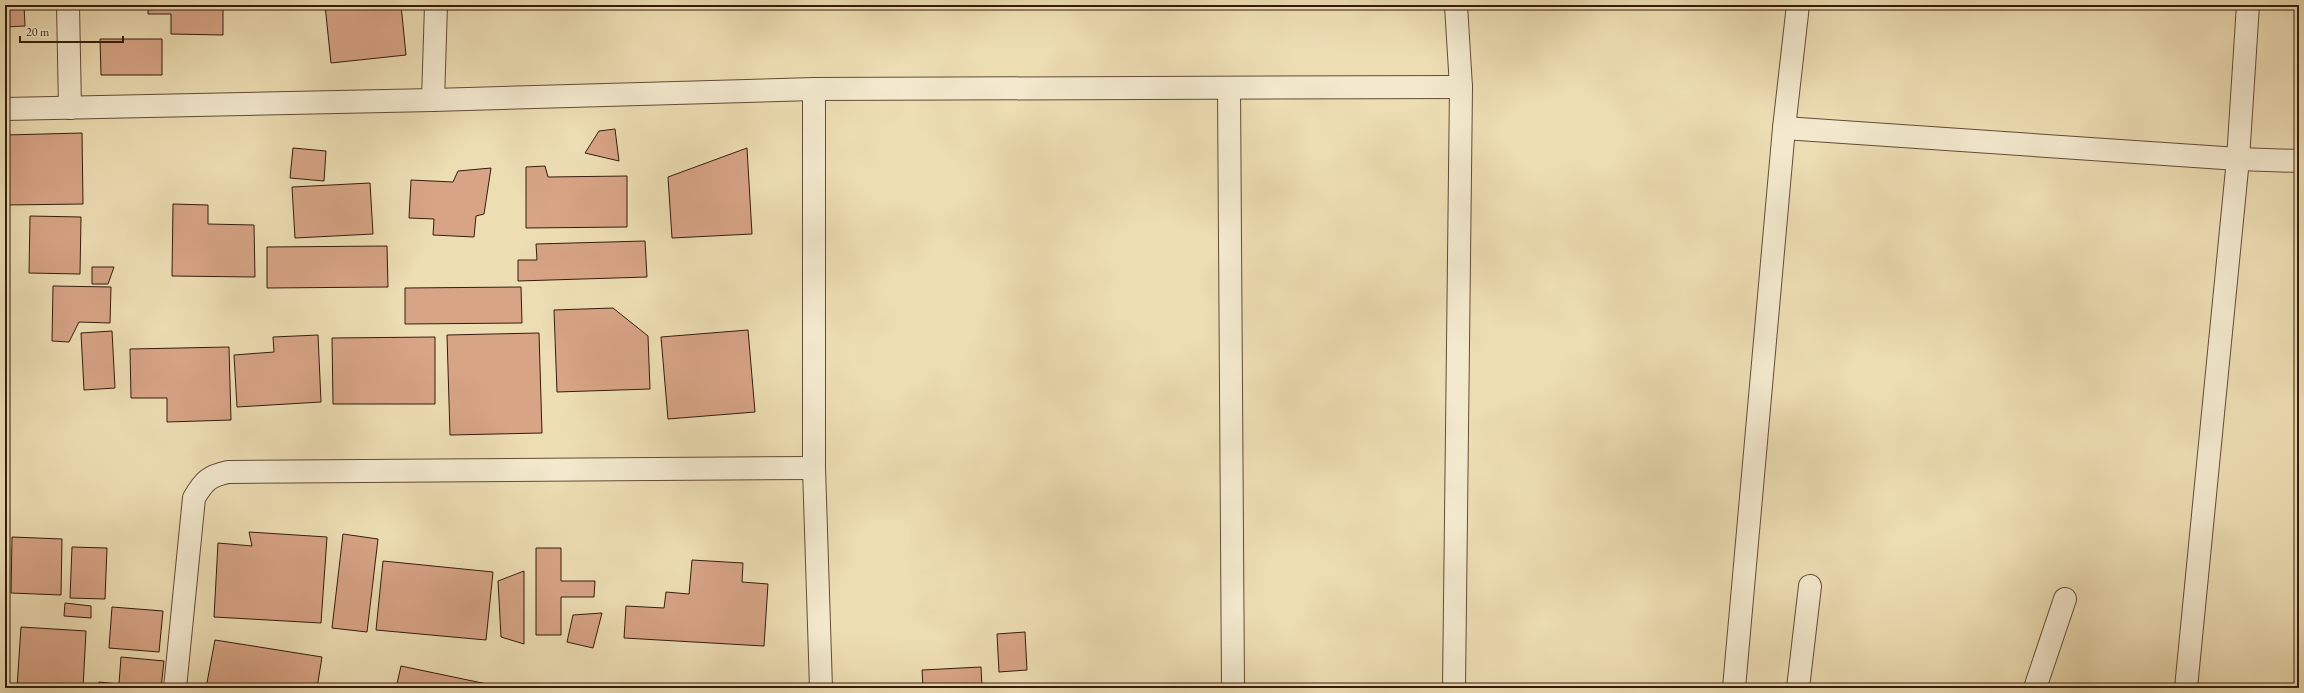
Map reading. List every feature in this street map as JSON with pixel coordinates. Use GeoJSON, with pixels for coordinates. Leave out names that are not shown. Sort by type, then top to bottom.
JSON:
{"type":"FeatureCollection","features":[{"type":"Feature","properties":{"kind":"street"},"geometry":{"type":"LineString","coordinates":[[68,5],[70,108]]}},
{"type":"Feature","properties":{"kind":"street"},"geometry":{"type":"LineString","coordinates":[[434,100],[436,5]]}},
{"type":"Feature","properties":{"kind":"street"},"geometry":{"type":"LineString","coordinates":[[1454,688],[1461,87],[1456,5]]}},
{"type":"Feature","properties":{"kind":"street"},"geometry":{"type":"LineString","coordinates":[[1734,688],[1784,128],[1798,5]]}},
{"type":"Feature","properties":{"kind":"street"},"geometry":{"type":"LineString","coordinates":[[2186,688],[2238,159],[2248,5]]}},
{"type":"Feature","properties":{"kind":"street"},"geometry":{"type":"LineString","coordinates":[[5,109],[434,100],[814,88],[1461,87]]}},
{"type":"Feature","properties":{"kind":"street"},"geometry":{"type":"LineString","coordinates":[[814,88],[814,468],[821,688]]}},
{"type":"Feature","properties":{"kind":"street"},"geometry":{"type":"LineString","coordinates":[[1229,88],[1233,688]]}},
{"type":"Feature","properties":{"kind":"street"},"geometry":{"type":"LineString","coordinates":[[1784,128],[2238,159],[2299,161]]}},
{"type":"Feature","properties":{"kind":"street"},"geometry":{"type":"LineString","coordinates":[[175,688],[194,498],[201,486],[213,475],[228,472],[814,468]]}},
{"type":"Feature","properties":{"kind":"street"},"geometry":{"type":"LineString","coordinates":[[1798,688],[1810,586]]}},
{"type":"Feature","properties":{"kind":"street"},"geometry":{"type":"LineString","coordinates":[[2035,688],[2065,599]]}},
{"type":"Feature","properties":{"kind":"building"},"geometry":{"type":"Polygon","coordinates":[[[5,5],[24,5],[25,26],[5,27],[5,5]]]}},
{"type":"Feature","properties":{"kind":"building"},"geometry":{"type":"Polygon","coordinates":[[[148,5],[223,5],[223,35],[171,34],[171,14],[148,14],[148,5]]]}},
{"type":"Feature","properties":{"kind":"building"},"geometry":{"type":"Polygon","coordinates":[[[325,5],[401,5],[406,55],[331,63],[325,5]]]}},
{"type":"Feature","properties":{"kind":"building"},"geometry":{"type":"Polygon","coordinates":[[[100,39],[162,39],[162,75],[101,75],[100,39]]]}},
{"type":"Feature","properties":{"kind":"building"},"geometry":{"type":"Polygon","coordinates":[[[615,129],[619,161],[585,153],[599,131],[615,129]]]}},
{"type":"Feature","properties":{"kind":"building"},"geometry":{"type":"Polygon","coordinates":[[[82,133],[83,204],[5,205],[5,135],[82,133]]]}},
{"type":"Feature","properties":{"kind":"building"},"geometry":{"type":"Polygon","coordinates":[[[293,148],[326,151],[324,181],[290,178],[293,148]]]}},
{"type":"Feature","properties":{"kind":"building"},"geometry":{"type":"Polygon","coordinates":[[[747,148],[752,234],[672,238],[668,177],[747,148]]]}},
{"type":"Feature","properties":{"kind":"building"},"geometry":{"type":"Polygon","coordinates":[[[545,166],[548,177],[627,176],[627,227],[526,228],[526,167],[545,166]]]}},
{"type":"Feature","properties":{"kind":"building"},"geometry":{"type":"Polygon","coordinates":[[[491,168],[484,214],[476,216],[474,237],[433,235],[434,219],[409,218],[411,180],[453,182],[458,171],[491,168]]]}},
{"type":"Feature","properties":{"kind":"building"},"geometry":{"type":"Polygon","coordinates":[[[370,183],[373,234],[295,238],[292,187],[370,183]]]}},
{"type":"Feature","properties":{"kind":"building"},"geometry":{"type":"Polygon","coordinates":[[[173,204],[208,205],[208,224],[254,225],[255,277],[172,276],[173,204]]]}},
{"type":"Feature","properties":{"kind":"building"},"geometry":{"type":"Polygon","coordinates":[[[30,216],[81,217],[80,274],[29,273],[30,216]]]}},
{"type":"Feature","properties":{"kind":"building"},"geometry":{"type":"Polygon","coordinates":[[[645,241],[647,277],[518,281],[518,260],[537,260],[536,244],[645,241]]]}},
{"type":"Feature","properties":{"kind":"building"},"geometry":{"type":"Polygon","coordinates":[[[387,246],[388,287],[267,288],[267,247],[387,246]]]}},
{"type":"Feature","properties":{"kind":"building"},"geometry":{"type":"Polygon","coordinates":[[[92,267],[114,267],[108,284],[92,284],[92,267]]]}},
{"type":"Feature","properties":{"kind":"building"},"geometry":{"type":"Polygon","coordinates":[[[53,286],[111,287],[110,323],[79,322],[69,342],[52,341],[53,286]]]}},
{"type":"Feature","properties":{"kind":"building"},"geometry":{"type":"Polygon","coordinates":[[[521,287],[522,323],[405,324],[405,288],[521,287]]]}},
{"type":"Feature","properties":{"kind":"building"},"geometry":{"type":"Polygon","coordinates":[[[613,308],[648,336],[650,389],[557,392],[554,310],[613,308]]]}},
{"type":"Feature","properties":{"kind":"building"},"geometry":{"type":"Polygon","coordinates":[[[748,330],[755,412],[668,419],[661,337],[748,330]]]}},
{"type":"Feature","properties":{"kind":"building"},"geometry":{"type":"Polygon","coordinates":[[[112,331],[115,388],[84,390],[81,333],[112,331]]]}},
{"type":"Feature","properties":{"kind":"building"},"geometry":{"type":"Polygon","coordinates":[[[539,333],[542,433],[450,435],[447,335],[539,333]]]}},
{"type":"Feature","properties":{"kind":"building"},"geometry":{"type":"Polygon","coordinates":[[[318,335],[321,402],[237,407],[234,355],[274,352],[273,337],[318,335]]]}},
{"type":"Feature","properties":{"kind":"building"},"geometry":{"type":"Polygon","coordinates":[[[435,337],[435,404],[333,404],[332,338],[435,337]]]}},
{"type":"Feature","properties":{"kind":"building"},"geometry":{"type":"Polygon","coordinates":[[[229,347],[231,420],[167,422],[167,398],[131,398],[130,349],[229,347]]]}},
{"type":"Feature","properties":{"kind":"building"},"geometry":{"type":"Polygon","coordinates":[[[249,532],[327,537],[321,623],[214,617],[218,543],[252,546],[249,532]]]}},
{"type":"Feature","properties":{"kind":"building"},"geometry":{"type":"Polygon","coordinates":[[[343,534],[378,539],[367,632],[332,628],[343,534]]]}},
{"type":"Feature","properties":{"kind":"building"},"geometry":{"type":"Polygon","coordinates":[[[12,537],[62,539],[61,595],[11,593],[12,537]]]}},
{"type":"Feature","properties":{"kind":"building"},"geometry":{"type":"Polygon","coordinates":[[[72,547],[107,548],[105,599],[70,598],[72,547]]]}},
{"type":"Feature","properties":{"kind":"building"},"geometry":{"type":"Polygon","coordinates":[[[536,548],[561,548],[561,581],[595,581],[594,597],[561,597],[561,635],[536,635],[536,548]]]}},
{"type":"Feature","properties":{"kind":"building"},"geometry":{"type":"Polygon","coordinates":[[[692,560],[743,563],[742,582],[768,584],[764,646],[624,638],[626,606],[664,608],[666,592],[689,594],[692,560]]]}},
{"type":"Feature","properties":{"kind":"building"},"geometry":{"type":"Polygon","coordinates":[[[383,561],[493,572],[486,640],[376,630],[383,561]]]}},
{"type":"Feature","properties":{"kind":"building"},"geometry":{"type":"Polygon","coordinates":[[[524,571],[524,644],[501,637],[498,581],[524,571]]]}},
{"type":"Feature","properties":{"kind":"building"},"geometry":{"type":"Polygon","coordinates":[[[65,603],[91,606],[91,618],[64,616],[65,603]]]}},
{"type":"Feature","properties":{"kind":"building"},"geometry":{"type":"Polygon","coordinates":[[[112,607],[163,611],[159,652],[109,648],[112,607]]]}},
{"type":"Feature","properties":{"kind":"building"},"geometry":{"type":"Polygon","coordinates":[[[602,613],[593,648],[567,642],[573,615],[602,613]]]}},
{"type":"Feature","properties":{"kind":"building"},"geometry":{"type":"Polygon","coordinates":[[[21,627],[86,631],[83,688],[17,688],[21,627]]]}},
{"type":"Feature","properties":{"kind":"building"},"geometry":{"type":"Polygon","coordinates":[[[1025,632],[1027,670],[999,672],[997,634],[1025,632]]]}},
{"type":"Feature","properties":{"kind":"building"},"geometry":{"type":"Polygon","coordinates":[[[215,640],[322,657],[317,688],[206,688],[215,640]]]}},
{"type":"Feature","properties":{"kind":"building"},"geometry":{"type":"Polygon","coordinates":[[[121,657],[164,661],[161,688],[98,688],[99,682],[119,684],[121,657]]]}},
{"type":"Feature","properties":{"kind":"building"},"geometry":{"type":"Polygon","coordinates":[[[401,666],[506,688],[396,688],[401,666]]]}},
{"type":"Feature","properties":{"kind":"building"},"geometry":{"type":"Polygon","coordinates":[[[981,667],[982,688],[923,688],[922,670],[981,667]]]}}]}
